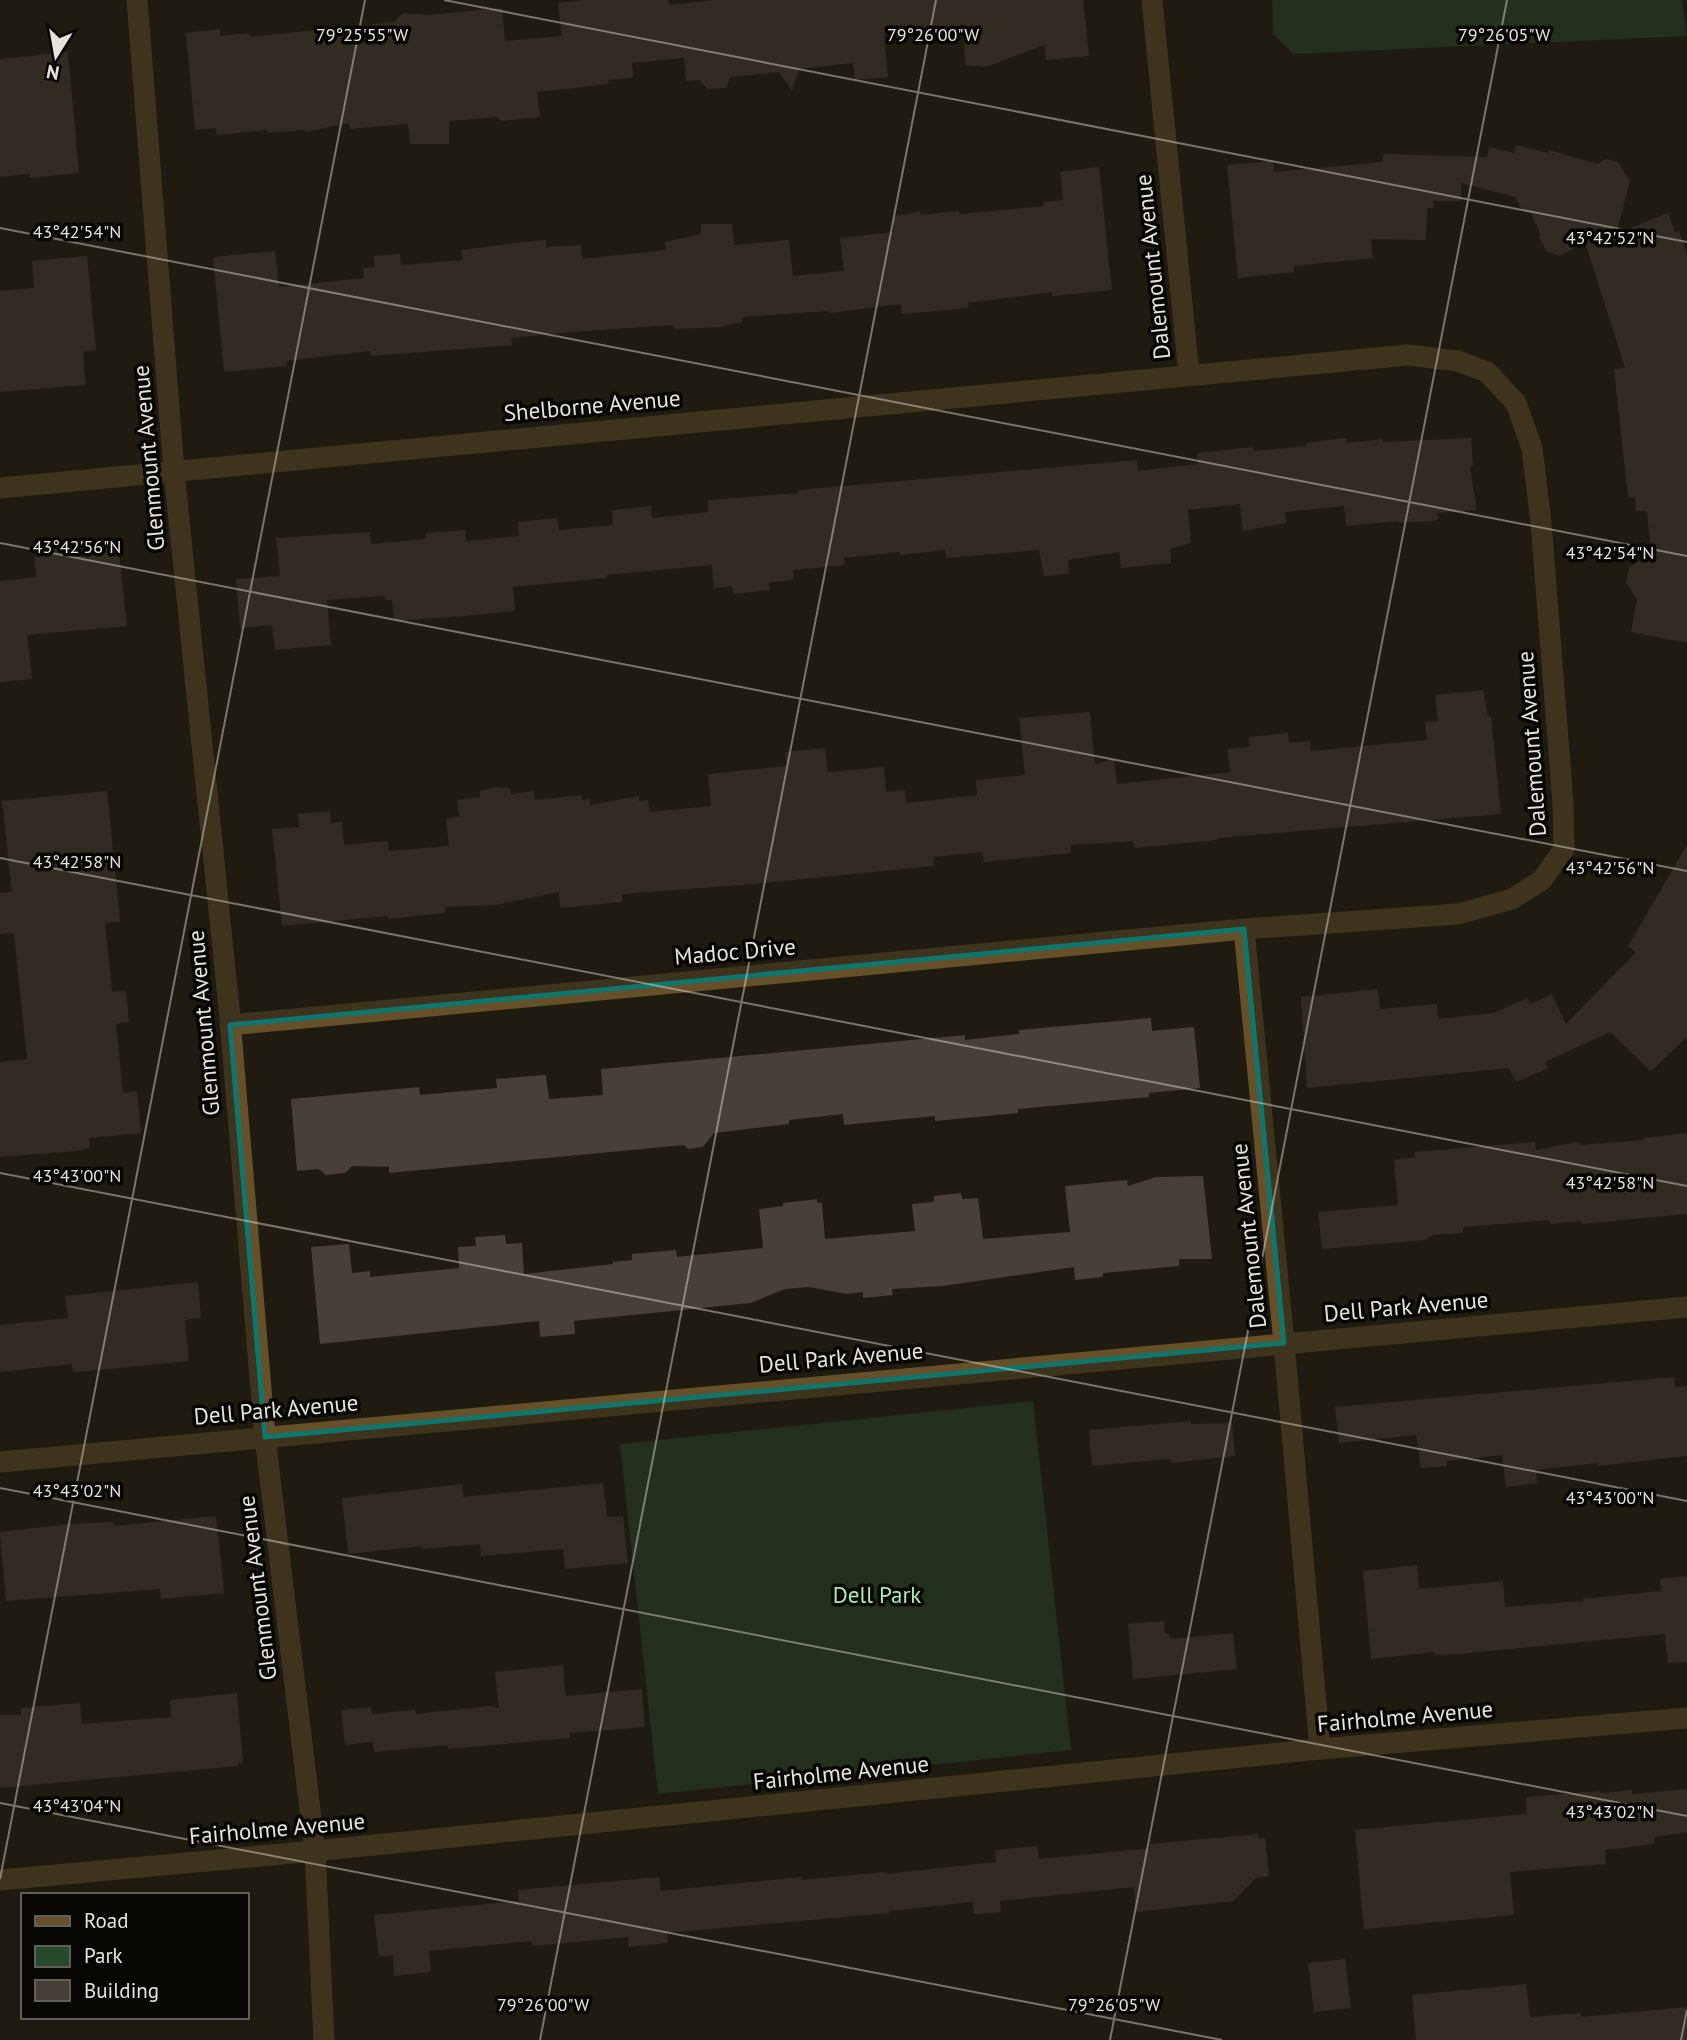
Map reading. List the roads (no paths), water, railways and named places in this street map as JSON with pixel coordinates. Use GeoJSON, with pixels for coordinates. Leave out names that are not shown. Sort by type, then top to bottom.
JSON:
{"type":"FeatureCollection","features":[{"type":"Feature","properties":{"kind":"street","name":"Glenmount Avenue"},"geometry":{"type":"LineString","coordinates":[[137,0],[174,471],[230,1025],[265,1437],[315,1851],[324,2040]]}},
{"type":"Feature","properties":{"kind":"street","name":"Dalemount Avenue"},"geometry":{"type":"LineString","coordinates":[[1152,0],[1189,375],[1408,355],[1458,361],[1487,372],[1516,404],[1532,448],[1541,522],[1564,838],[1564,849],[1542,880],[1512,899],[1458,914],[1244,929],[1320,1749]]}},
{"type":"Feature","properties":{"kind":"street","name":"Shelborne Avenue"},"geometry":{"type":"LineString","coordinates":[[0,488],[1189,375]]}},
{"type":"Feature","properties":{"kind":"street","name":"Madoc Drive"},"geometry":{"type":"LineString","coordinates":[[230,1025],[1244,929]]}},
{"type":"Feature","properties":{"kind":"street","name":"Dell Park Avenue"},"geometry":{"type":"LineString","coordinates":[[0,1462],[1687,1307]]}},
{"type":"Feature","properties":{"kind":"street","name":"Fairholme Avenue"},"geometry":{"type":"LineString","coordinates":[[0,1880],[315,1851],[1320,1749],[1687,1718]]}},
{"type":"Feature","properties":{"kind":"park label","name":"Dell Park"},"geometry":{"type":"Point","coordinates":[877,1594]}}]}
